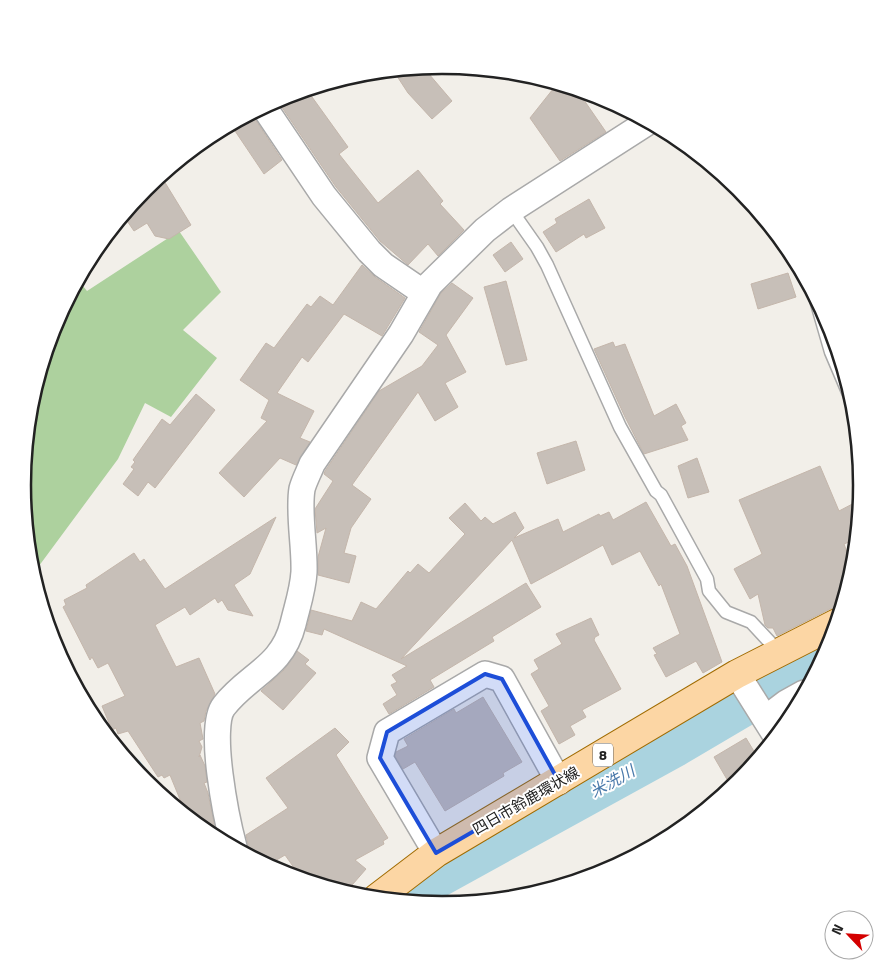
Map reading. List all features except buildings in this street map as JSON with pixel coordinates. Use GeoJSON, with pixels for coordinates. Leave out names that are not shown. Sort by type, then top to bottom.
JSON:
{"type":"FeatureCollection","features":[{"type":"Feature","properties":{"kind":"main road","name":"四日市鈴鹿環状線"},"geometry":{"type":"LineString","coordinates":[[385,892],[436,853],[740,678],[779,652],[827,628]]}},
{"type":"Feature","properties":{"kind":"street"},"geometry":{"type":"LineString","coordinates":[[268,113],[324,196],[369,252],[383,265],[424,293]]}},
{"type":"Feature","properties":{"kind":"street"},"geometry":{"type":"LineString","coordinates":[[232,838],[224,795],[217,736],[222,708],[268,668],[284,649],[292,630],[304,574],[302,488],[312,464],[402,334],[430,284],[486,230],[511,210],[642,126]]}},
{"type":"Feature","properties":{"kind":"street"},"geometry":{"type":"LineString","coordinates":[[436,853],[380,758],[387,732],[485,674],[502,679],[559,782]]}},
{"type":"Feature","properties":{"kind":"street"},"geometry":{"type":"LineString","coordinates":[[740,678],[768,723],[786,703],[792,700]]}},
{"type":"Feature","properties":{"kind":"lane"},"geometry":{"type":"LineString","coordinates":[[511,210],[547,266],[620,427],[656,491],[661,495],[707,579],[708,591],[726,612],[751,622],[779,652]]}},
{"type":"Feature","properties":{"kind":"highlighted area"},"geometry":{"type":"Polygon","coordinates":[[[485,674],[502,679],[559,782],[436,853],[380,758],[387,732],[485,674]]]}},
{"type":"Feature","properties":{"kind":"green space"},"geometry":{"type":"Polygon","coordinates":[[[179,231],[221,292],[183,330],[217,358],[171,417],[145,403],[118,459],[39,566],[32,512],[31,485],[32,458],[39,405],[53,353],[63,328],[83,286],[87,291],[179,231]]]}},
{"type":"Feature","properties":{"kind":"waterway","name":"米洗川"},"geometry":{"type":"LineString","coordinates":[[410,894],[418,888],[674,747],[810,667]]}}]}
